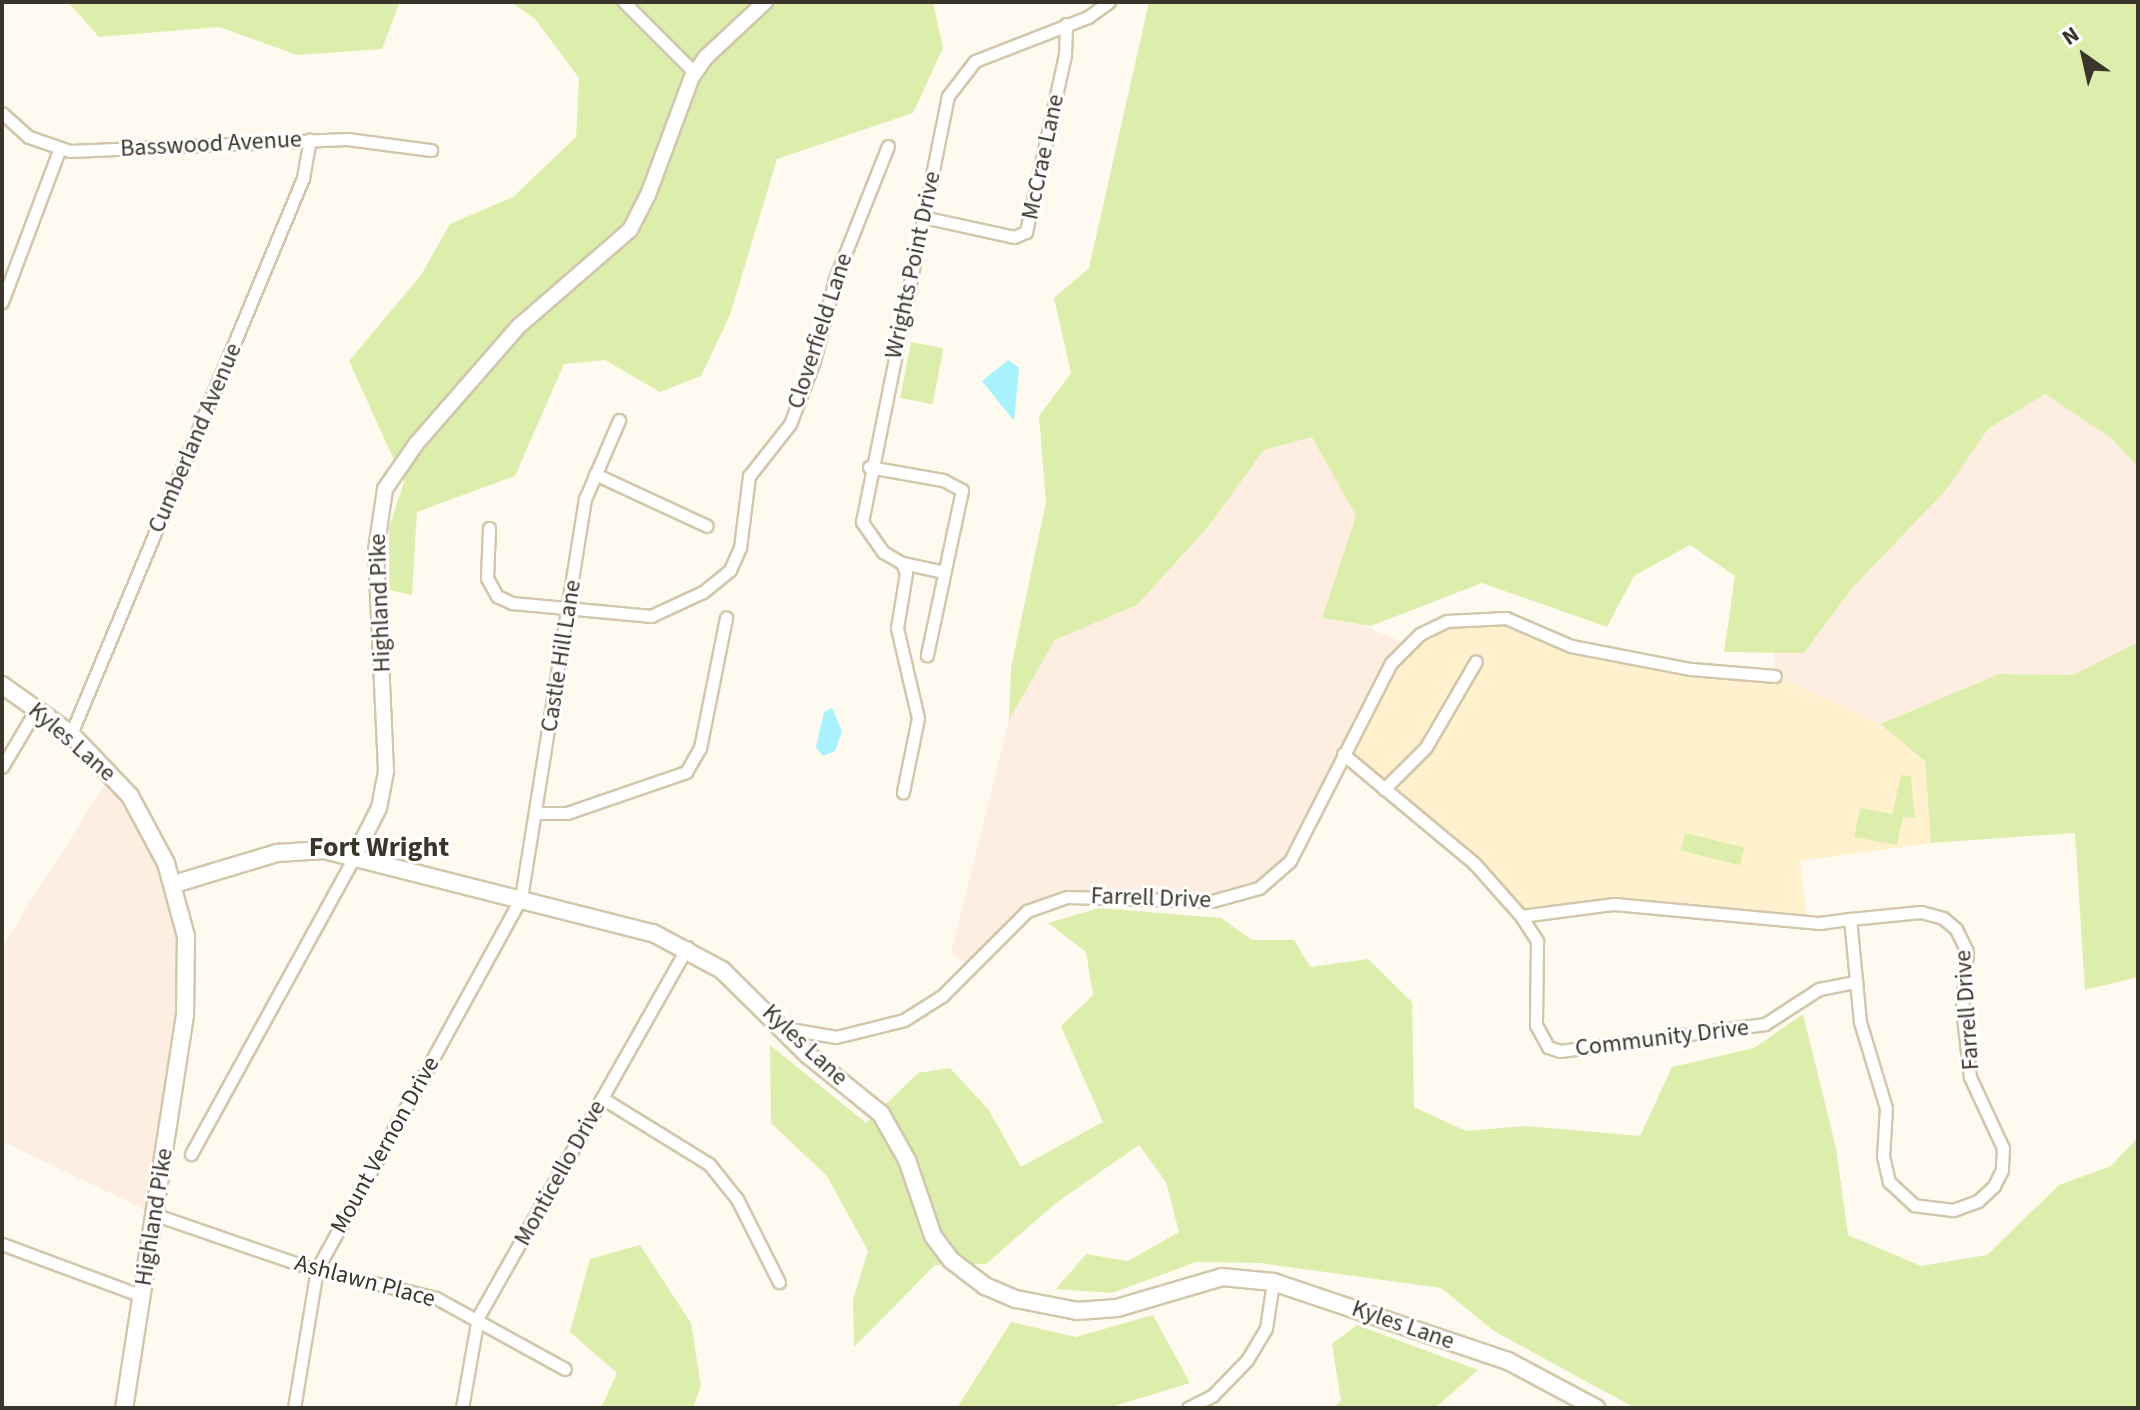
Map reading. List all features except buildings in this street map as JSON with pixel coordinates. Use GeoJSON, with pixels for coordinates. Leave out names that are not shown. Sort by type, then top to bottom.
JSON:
{"type":"FeatureCollection","features":[{"type":"Feature","properties":{"kind":"main road","name":"Kyles Lane"},"geometry":{"type":"LineString","coordinates":[[2,685],[71,734],[130,796],[174,884],[295,850],[354,857],[521,898],[687,947],[739,983],[808,1055],[881,1114],[907,1160],[933,1236],[951,1260],[985,1286],[1016,1299],[1077,1311],[1117,1308],[1222,1277],[1273,1282],[1508,1361],[1596,1408]]}},
{"type":"Feature","properties":{"kind":"main road","name":"Highland Pike"},"geometry":{"type":"LineString","coordinates":[[124,1408],[156,1215],[188,984],[186,936],[174,884]]}},
{"type":"Feature","properties":{"kind":"street"},"geometry":{"type":"LineString","coordinates":[[624,2],[695,73]]}},
{"type":"Feature","properties":{"kind":"street","name":"Highland Pike"},"geometry":{"type":"LineString","coordinates":[[191,1154],[379,808],[386,771],[376,550],[385,489],[416,444],[519,326],[630,230],[695,73],[765,2]]}},
{"type":"Feature","properties":{"kind":"street","name":"Wrights Point Drive"},"geometry":{"type":"LineString","coordinates":[[944,572],[902,563],[875,545],[862,522],[869,467],[948,96],[965,68],[1109,2]]}},
{"type":"Feature","properties":{"kind":"street","name":"McCrae Lane"},"geometry":{"type":"LineString","coordinates":[[923,217],[1014,237],[1026,232],[1065,54],[1066,24]]}},
{"type":"Feature","properties":{"kind":"street","name":"Basswood Avenue"},"geometry":{"type":"LineString","coordinates":[[2,113],[29,137],[59,150],[310,140],[431,150]]}},
{"type":"Feature","properties":{"kind":"street","name":"Cumberland Avenue"},"geometry":{"type":"LineString","coordinates":[[71,734],[303,178],[310,140]]}},
{"type":"Feature","properties":{"kind":"street","name":"Cloverfield Lane"},"geometry":{"type":"LineString","coordinates":[[489,528],[487,578],[497,596],[512,603],[651,616],[703,592],[730,570],[740,548],[749,476],[790,424],[814,361],[835,279],[888,146]]}},
{"type":"Feature","properties":{"kind":"street"},"geometry":{"type":"LineString","coordinates":[[2,302],[59,150]]}},
{"type":"Feature","properties":{"kind":"street","name":"Castle Hill Lane"},"geometry":{"type":"LineString","coordinates":[[521,898],[585,499],[619,420]]}},
{"type":"Feature","properties":{"kind":"street"},"geometry":{"type":"LineString","coordinates":[[869,467],[943,480],[962,492],[927,655]]}},
{"type":"Feature","properties":{"kind":"street"},"geometry":{"type":"LineString","coordinates":[[595,474],[707,526]]}},
{"type":"Feature","properties":{"kind":"street"},"geometry":{"type":"LineString","coordinates":[[902,563],[906,573],[897,628],[918,718],[903,792]]}},
{"type":"Feature","properties":{"kind":"street","name":"Farrell Drive"},"geometry":{"type":"LineString","coordinates":[[784,1028],[836,1037],[904,1020],[942,996],[1027,911],[1067,897],[1212,901],[1259,888],[1290,861],[1377,685],[1408,645],[1429,628],[1472,616],[1506,618],[1586,649],[1691,669],[1775,676]]}},
{"type":"Feature","properties":{"kind":"street"},"geometry":{"type":"LineString","coordinates":[[537,813],[567,813],[660,785],[693,765],[726,618]]}},
{"type":"Feature","properties":{"kind":"street"},"geometry":{"type":"LineString","coordinates":[[1384,789],[1426,747],[1476,661]]}},
{"type":"Feature","properties":{"kind":"street"},"geometry":{"type":"LineString","coordinates":[[2,767],[37,708]]}},
{"type":"Feature","properties":{"kind":"street"},"geometry":{"type":"LineString","coordinates":[[1343,754],[1474,863],[1521,916]]}},
{"type":"Feature","properties":{"kind":"street","name":"Mount Vernon Drive"},"geometry":{"type":"LineString","coordinates":[[294,1408],[317,1269],[521,898]]}},
{"type":"Feature","properties":{"kind":"street","name":"Farrell Drive"},"geometry":{"type":"LineString","coordinates":[[1521,916],[1614,904],[1820,923],[1850,919],[1934,913],[1961,935],[1967,952],[1962,1008],[1970,1077],[1997,1130],[2004,1158],[1994,1186],[1969,1206],[1922,1208],[1905,1201],[1889,1182],[1883,1157],[1886,1108],[1865,1043],[1850,919]]}},
{"type":"Feature","properties":{"kind":"street","name":"Community Drive"},"geometry":{"type":"LineString","coordinates":[[1521,916],[1539,955],[1534,987],[1540,1039],[1560,1051],[1765,1024],[1819,989],[1856,982]]}},
{"type":"Feature","properties":{"kind":"street","name":"Monticello Drive"},"geometry":{"type":"LineString","coordinates":[[462,1408],[478,1317],[687,947]]}},
{"type":"Feature","properties":{"kind":"street"},"geometry":{"type":"LineString","coordinates":[[602,1098],[709,1164],[737,1199],[779,1282]]}},
{"type":"Feature","properties":{"kind":"street","name":"Ashlawn Place"},"geometry":{"type":"LineString","coordinates":[[156,1215],[317,1269],[436,1298],[478,1317],[565,1369]]}},
{"type":"Feature","properties":{"kind":"street"},"geometry":{"type":"LineString","coordinates":[[2,1244],[142,1296]]}},
{"type":"Feature","properties":{"kind":"street"},"geometry":{"type":"LineString","coordinates":[[1188,1408],[1213,1395],[1247,1360],[1266,1328],[1273,1282]]}},
{"type":"Feature","properties":{"kind":"shaded area"},"geometry":{"type":"Polygon","coordinates":[[[2045,394],[2111,438],[2138,467],[2137,643],[2073,675],[1999,674],[1880,724],[1775,676],[1774,652],[1804,653],[1853,587],[1946,490],[1988,429],[2045,394]]]}},
{"type":"Feature","properties":{"kind":"shaded area"},"geometry":{"type":"Polygon","coordinates":[[[1312,437],[1356,516],[1322,618],[1363,625],[1408,645],[1281,870],[1231,899],[1091,895],[1027,911],[973,968],[951,954],[1009,720],[1055,640],[1137,605],[1208,527],[1264,450],[1312,437]]]}},
{"type":"Feature","properties":{"kind":"shaded area"},"geometry":{"type":"Polygon","coordinates":[[[1488,615],[1571,646],[1775,676],[1880,724],[1925,761],[1931,843],[1800,861],[1807,921],[1614,904],[1521,916],[1499,888],[1343,754],[1377,685],[1420,634],[1488,615]]]}},
{"type":"Feature","properties":{"kind":"shaded area"},"geometry":{"type":"Polygon","coordinates":[[[112,773],[142,815],[186,936],[156,1215],[2,1141],[2,947],[112,773]]]}},
{"type":"Feature","properties":{"kind":"green space"},"geometry":{"type":"Polygon","coordinates":[[[68,2],[407,2],[399,4],[382,49],[297,55],[219,27],[99,37],[68,2]]]}},
{"type":"Feature","properties":{"kind":"green space"},"geometry":{"type":"Polygon","coordinates":[[[511,2],[933,2],[943,48],[913,113],[777,159],[730,315],[701,376],[660,392],[605,360],[564,364],[515,476],[417,512],[412,595],[389,590],[389,527],[404,482],[349,361],[421,275],[450,224],[513,197],[576,137],[579,78],[535,19],[511,2]]]}},
{"type":"Feature","properties":{"kind":"green space"},"geometry":{"type":"Polygon","coordinates":[[[1149,2],[2138,2],[2138,467],[2111,438],[2045,394],[1988,429],[1946,490],[1853,587],[1804,653],[1724,652],[1735,576],[1690,545],[1634,576],[1607,627],[1482,583],[1371,626],[1322,618],[1356,516],[1312,437],[1264,450],[1208,527],[1137,605],[1055,640],[1009,720],[1011,668],[1046,502],[1039,416],[1071,373],[1054,298],[1089,268],[1149,2]]]}},
{"type":"Feature","properties":{"kind":"green space"},"geometry":{"type":"Polygon","coordinates":[[[911,342],[943,348],[933,404],[900,398],[911,342]]]}},
{"type":"Feature","properties":{"kind":"green space"},"geometry":{"type":"Polygon","coordinates":[[[2138,642],[2138,977],[2085,990],[2075,833],[1931,843],[1925,761],[1880,724],[1999,674],[2073,675],[2138,642]]]}},
{"type":"Feature","properties":{"kind":"green space"},"geometry":{"type":"Polygon","coordinates":[[[1901,775],[1911,776],[1915,818],[1903,817],[1897,845],[1854,837],[1860,808],[1892,814],[1901,775]]]}},
{"type":"Feature","properties":{"kind":"green space"},"geometry":{"type":"Polygon","coordinates":[[[1685,833],[1744,848],[1740,865],[1681,850],[1685,833]]]}},
{"type":"Feature","properties":{"kind":"green space"},"geometry":{"type":"Polygon","coordinates":[[[1099,908],[1221,918],[1252,940],[1294,940],[1310,967],[1368,959],[1412,1002],[1414,1107],[1466,1131],[1526,1126],[1640,1136],[1672,1067],[1754,1048],[1803,1014],[1836,1148],[1848,1235],[1921,1266],[1987,1255],[2059,1185],[2111,1166],[2138,1137],[2138,1408],[1635,1408],[1494,1331],[1441,1288],[1260,1263],[1196,1262],[1112,1293],[1056,1289],[1086,1254],[1128,1261],[1179,1232],[1166,1182],[1139,1145],[1056,1203],[986,1264],[935,1265],[854,1347],[853,1300],[868,1251],[827,1176],[771,1123],[770,1045],[866,1123],[918,1073],[950,1068],[988,1109],[1021,1167],[1103,1122],[1061,1026],[1093,995],[1086,952],[1048,923],[1099,908]]]}},
{"type":"Feature","properties":{"kind":"green space"},"geometry":{"type":"Polygon","coordinates":[[[640,1245],[691,1323],[701,1386],[693,1408],[601,1408],[617,1373],[570,1332],[590,1259],[640,1245]]]}},
{"type":"Feature","properties":{"kind":"green space"},"geometry":{"type":"Polygon","coordinates":[[[1153,1315],[1190,1383],[1108,1408],[957,1408],[1011,1322],[1076,1337],[1153,1315]]]}},
{"type":"Feature","properties":{"kind":"green space"},"geometry":{"type":"Polygon","coordinates":[[[1357,1325],[1478,1370],[1435,1408],[1333,1408],[1341,1401],[1332,1344],[1357,1325]]]}},
{"type":"Feature","properties":{"kind":"water"},"geometry":{"type":"Polygon","coordinates":[[[1008,360],[1019,368],[1014,421],[982,381],[1008,360]]]}},
{"type":"Feature","properties":{"kind":"water"},"geometry":{"type":"Polygon","coordinates":[[[832,708],[842,731],[835,751],[823,756],[816,747],[824,712],[832,708]]]}},
{"type":"Feature","properties":{"kind":"district","name":"Fort Wright"},"geometry":{"type":"Point","coordinates":[379,847]}}]}
